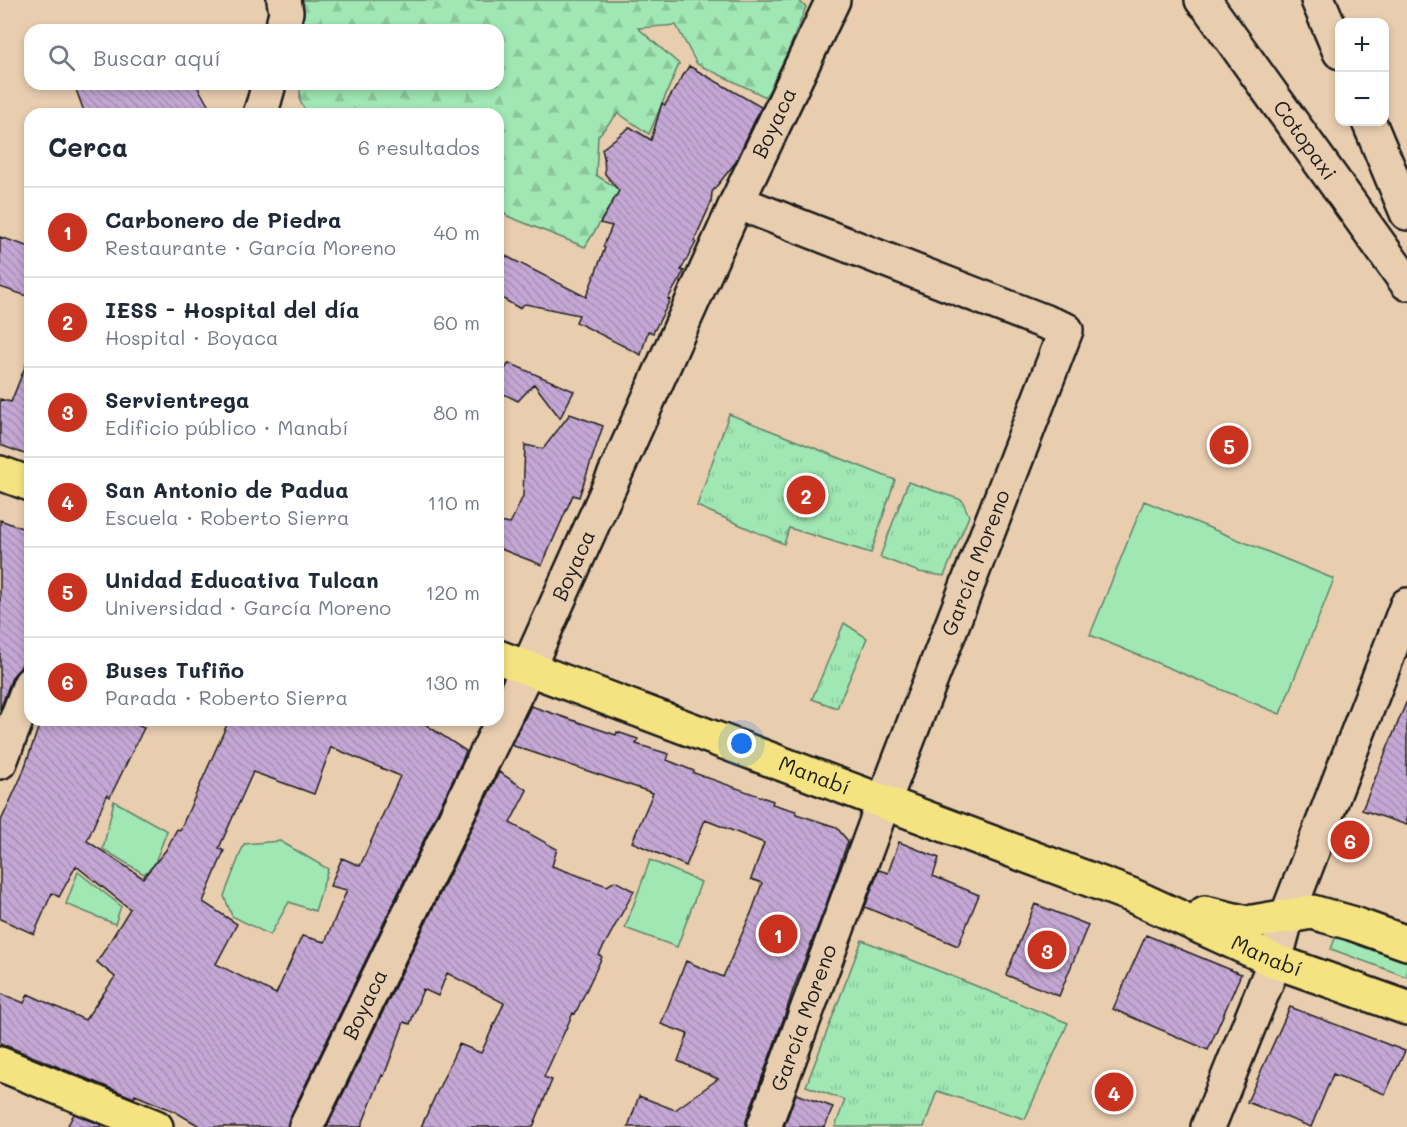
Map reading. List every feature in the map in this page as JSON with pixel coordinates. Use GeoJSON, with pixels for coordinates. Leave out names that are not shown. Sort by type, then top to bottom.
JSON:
{"type":"FeatureCollection","features":[{"type":"Feature","properties":{"kind":"main road"},"geometry":{"type":"LineString","coordinates":[[0,473],[24,482]]}},
{"type":"Feature","properties":{"kind":"main road","name":"Manabí"},"geometry":{"type":"LineString","coordinates":[[513,663],[1131,895],[1275,961],[1407,1008]]}},
{"type":"Feature","properties":{"kind":"main road","name":"Manabí"},"geometry":{"type":"LineString","coordinates":[[1131,895],[1247,923],[1312,912],[1407,943]]}},
{"type":"Feature","properties":{"kind":"main road"},"geometry":{"type":"LineString","coordinates":[[0,1064],[156,1127]]}},
{"type":"Feature","properties":{"kind":"street"},"geometry":{"type":"LineString","coordinates":[[283,24],[286,12],[284,0]]}},
{"type":"Feature","properties":{"kind":"street","name":"Boyaca"},"geometry":{"type":"LineString","coordinates":[[504,683],[833,0]]}},
{"type":"Feature","properties":{"kind":"street","name":"Cotopaxi"},"geometry":{"type":"LineString","coordinates":[[1202,0],[1407,283]]}},
{"type":"Feature","properties":{"kind":"street"},"geometry":{"type":"LineString","coordinates":[[1318,0],[1335,40]]}},
{"type":"Feature","properties":{"kind":"street"},"geometry":{"type":"LineString","coordinates":[[262,108],[267,90]]}},
{"type":"Feature","properties":{"kind":"street"},"geometry":{"type":"LineString","coordinates":[[1371,126],[1407,213]]}},
{"type":"Feature","properties":{"kind":"street","name":"García Moreno"},"geometry":{"type":"LineString","coordinates":[[737,202],[1065,330],[884,801],[764,1127]]}},
{"type":"Feature","properties":{"kind":"street"},"geometry":{"type":"LineString","coordinates":[[1208,1127],[1275,961],[1287,916],[1407,605]]}},
{"type":"Feature","properties":{"kind":"street"},"geometry":{"type":"LineString","coordinates":[[0,762],[24,700]]}},
{"type":"Feature","properties":{"kind":"street","name":"Boyaca"},"geometry":{"type":"LineString","coordinates":[[306,1127],[485,726]]}},
{"type":"Feature","properties":{"kind":"green space"},"geometry":{"type":"Polygon","coordinates":[[[300,0],[798,0],[806,7],[766,97],[697,64],[676,25],[638,28],[679,64],[649,134],[618,113],[598,136],[596,175],[620,190],[585,247],[504,213],[504,108],[304,108],[300,101],[300,90],[504,90],[504,24],[300,24],[300,0]]]}},
{"type":"Feature","properties":{"kind":"green space"},"geometry":{"type":"Polygon","coordinates":[[[729,414],[895,480],[871,553],[789,528],[784,544],[697,506],[729,414]]]}},
{"type":"Feature","properties":{"kind":"green space"},"geometry":{"type":"Polygon","coordinates":[[[908,482],[962,500],[969,516],[944,576],[919,572],[880,557],[908,482]]]}},
{"type":"Feature","properties":{"kind":"green space"},"geometry":{"type":"Polygon","coordinates":[[[1144,501],[1334,579],[1280,714],[1090,635],[1144,501]]]}},
{"type":"Feature","properties":{"kind":"green space"},"geometry":{"type":"Polygon","coordinates":[[[844,623],[867,638],[837,708],[812,699],[844,623]]]}},
{"type":"Feature","properties":{"kind":"green space"},"geometry":{"type":"Polygon","coordinates":[[[114,801],[167,831],[154,865],[144,874],[103,849],[114,801]]]}},
{"type":"Feature","properties":{"kind":"green space"},"geometry":{"type":"Polygon","coordinates":[[[280,841],[328,869],[315,911],[289,902],[270,935],[232,916],[224,896],[244,844],[280,841]]]}},
{"type":"Feature","properties":{"kind":"green space"},"geometry":{"type":"Polygon","coordinates":[[[650,860],[701,882],[677,947],[625,928],[650,860]]]}},
{"type":"Feature","properties":{"kind":"green space"},"geometry":{"type":"Polygon","coordinates":[[[78,872],[121,906],[115,924],[66,904],[78,872]]]}},
{"type":"Feature","properties":{"kind":"green space"},"geometry":{"type":"Polygon","coordinates":[[[1336,936],[1407,962],[1407,977],[1331,949],[1336,936]]]}},
{"type":"Feature","properties":{"kind":"green space"},"geometry":{"type":"Polygon","coordinates":[[[862,940],[1068,1023],[1025,1119],[937,1091],[924,1127],[835,1127],[845,1100],[806,1086],[862,940]]]}},
{"type":"Feature","properties":{"kind":"building"},"geometry":{"type":"Polygon","coordinates":[[[689,66],[761,107],[735,163],[712,192],[711,203],[694,241],[696,242],[681,270],[684,271],[653,333],[648,331],[641,355],[576,322],[579,315],[525,304],[519,308],[504,299],[504,255],[586,297],[612,226],[600,223],[619,191],[605,174],[602,149],[630,127],[651,140],[662,103],[665,105],[689,66]]]}},
{"type":"Feature","properties":{"kind":"building"},"geometry":{"type":"Polygon","coordinates":[[[76,90],[199,90],[210,108],[83,108],[76,90]]]}},
{"type":"Feature","properties":{"kind":"building"},"geometry":{"type":"Polygon","coordinates":[[[0,237],[24,245],[24,295],[0,287],[0,237]]]}},
{"type":"Feature","properties":{"kind":"building"},"geometry":{"type":"Polygon","coordinates":[[[509,363],[574,391],[560,418],[534,384],[518,401],[504,394],[504,371],[509,363]]]}},
{"type":"Feature","properties":{"kind":"building"},"geometry":{"type":"Polygon","coordinates":[[[24,370],[24,454],[0,445],[0,399],[11,402],[24,370]]]}},
{"type":"Feature","properties":{"kind":"building"},"geometry":{"type":"Polygon","coordinates":[[[570,414],[603,426],[579,497],[573,495],[542,565],[504,550],[504,523],[510,524],[523,496],[525,445],[543,449],[570,414]]]}},
{"type":"Feature","properties":{"kind":"building"},"geometry":{"type":"Polygon","coordinates":[[[0,520],[24,529],[24,659],[12,677],[0,710],[0,520]]]}},
{"type":"Feature","properties":{"kind":"building"},"geometry":{"type":"Polygon","coordinates":[[[1407,703],[1407,825],[1362,810],[1407,703]]]}},
{"type":"Feature","properties":{"kind":"building"},"geometry":{"type":"Polygon","coordinates":[[[531,706],[616,735],[617,732],[638,739],[636,744],[669,754],[667,760],[694,771],[694,773],[773,801],[772,804],[796,811],[796,814],[836,827],[848,841],[746,1121],[746,1127],[628,1127],[639,1096],[675,1110],[718,1079],[678,1061],[688,1034],[661,1024],[686,961],[723,977],[762,883],[751,879],[764,843],[705,820],[686,866],[632,842],[653,793],[511,745],[531,706]]]}},
{"type":"Feature","properties":{"kind":"building"},"geometry":{"type":"Polygon","coordinates":[[[39,726],[139,726],[144,728],[110,797],[107,795],[87,841],[143,878],[166,850],[177,829],[180,830],[226,726],[428,726],[466,751],[287,1127],[201,1127],[174,1111],[135,1095],[134,1098],[0,1043],[0,993],[24,1003],[28,994],[85,1020],[115,977],[97,962],[130,909],[76,866],[59,897],[52,893],[34,934],[0,919],[0,823],[22,775],[39,726]],[[331,747],[314,794],[253,772],[219,848],[224,851],[203,902],[237,924],[216,964],[276,994],[302,936],[325,942],[347,890],[330,886],[342,858],[360,866],[400,776],[331,747]]]}},
{"type":"Feature","properties":{"kind":"building"},"geometry":{"type":"Polygon","coordinates":[[[499,772],[527,790],[510,823],[557,849],[552,866],[607,886],[615,881],[634,891],[599,955],[602,957],[544,1077],[552,1080],[533,1127],[421,1127],[459,1044],[481,1053],[504,1003],[447,973],[438,996],[423,989],[410,1024],[404,1022],[384,1076],[382,1075],[361,1127],[327,1127],[499,772]]]}},
{"type":"Feature","properties":{"kind":"building"},"geometry":{"type":"Polygon","coordinates":[[[899,842],[939,858],[933,876],[979,895],[958,946],[865,907],[879,870],[888,873],[899,842]]]}},
{"type":"Feature","properties":{"kind":"building"},"geometry":{"type":"Polygon","coordinates":[[[1035,904],[1088,925],[1059,996],[1006,975],[1035,904]]]}},
{"type":"Feature","properties":{"kind":"building"},"geometry":{"type":"Polygon","coordinates":[[[1146,935],[1241,974],[1208,1050],[1113,1009],[1146,935]]]}},
{"type":"Feature","properties":{"kind":"building"},"geometry":{"type":"Polygon","coordinates":[[[1290,1007],[1405,1051],[1385,1094],[1333,1074],[1311,1127],[1247,1102],[1290,1007]]]}},
{"type":"Feature","properties":{"kind":"building"},"geometry":{"type":"Polygon","coordinates":[[[796,1094],[833,1107],[825,1127],[784,1127],[796,1094]]]}},
{"type":"Feature","properties":{"kind":"building"},"geometry":{"type":"Polygon","coordinates":[[[74,1114],[102,1125],[101,1127],[67,1127],[74,1114]]]}},
{"type":"Feature","properties":{"kind":"place","name":"Unidad Educativa Tulcan"},"geometry":{"type":"Point","coordinates":[1229,445]}},
{"type":"Feature","properties":{"kind":"place","name":"IESS - Hospital del día"},"geometry":{"type":"Point","coordinates":[806,495]}},
{"type":"Feature","properties":{"kind":"place","name":"Buses Tufiño"},"geometry":{"type":"Point","coordinates":[1350,840]}},
{"type":"Feature","properties":{"kind":"place","name":"Carbonero de Piedra"},"geometry":{"type":"Point","coordinates":[778,934]}},
{"type":"Feature","properties":{"kind":"place","name":"Servientrega"},"geometry":{"type":"Point","coordinates":[1047,950]}},
{"type":"Feature","properties":{"kind":"place","name":"San Antonio de Padua"},"geometry":{"type":"Point","coordinates":[1114,1092]}}]}
